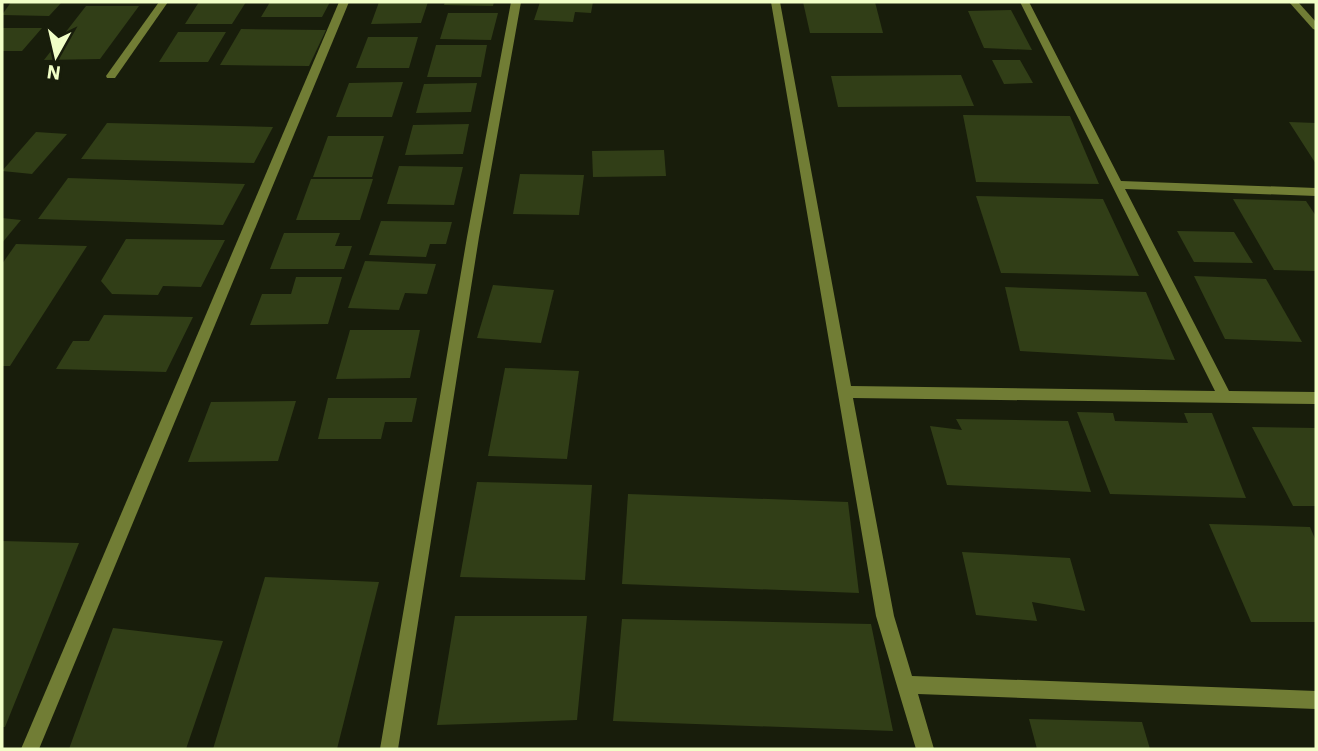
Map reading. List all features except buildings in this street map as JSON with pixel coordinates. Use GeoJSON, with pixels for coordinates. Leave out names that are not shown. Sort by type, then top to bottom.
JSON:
{"type":"FeatureCollection","features":[{"type":"Feature","properties":{"kind":"street"},"geometry":{"type":"LineString","coordinates":[[111,76],[163,2]]}},
{"type":"Feature","properties":{"kind":"street"},"geometry":{"type":"LineString","coordinates":[[30,749],[344,2]]}},
{"type":"Feature","properties":{"kind":"street"},"geometry":{"type":"LineString","coordinates":[[389,749],[473,237],[516,2]]}},
{"type":"Feature","properties":{"kind":"street"},"geometry":{"type":"LineString","coordinates":[[775,2],[885,616],[925,749]]}},
{"type":"Feature","properties":{"kind":"street"},"geometry":{"type":"LineString","coordinates":[[1024,2],[1225,397]]}},
{"type":"Feature","properties":{"kind":"street"},"geometry":{"type":"LineString","coordinates":[[1293,2],[1316,27]]}},
{"type":"Feature","properties":{"kind":"street"},"geometry":{"type":"LineString","coordinates":[[1117,185],[1316,192]]}},
{"type":"Feature","properties":{"kind":"street"},"geometry":{"type":"LineString","coordinates":[[845,392],[1316,398]]}},
{"type":"Feature","properties":{"kind":"street"},"geometry":{"type":"LineString","coordinates":[[905,685],[1316,700]]}}]}
